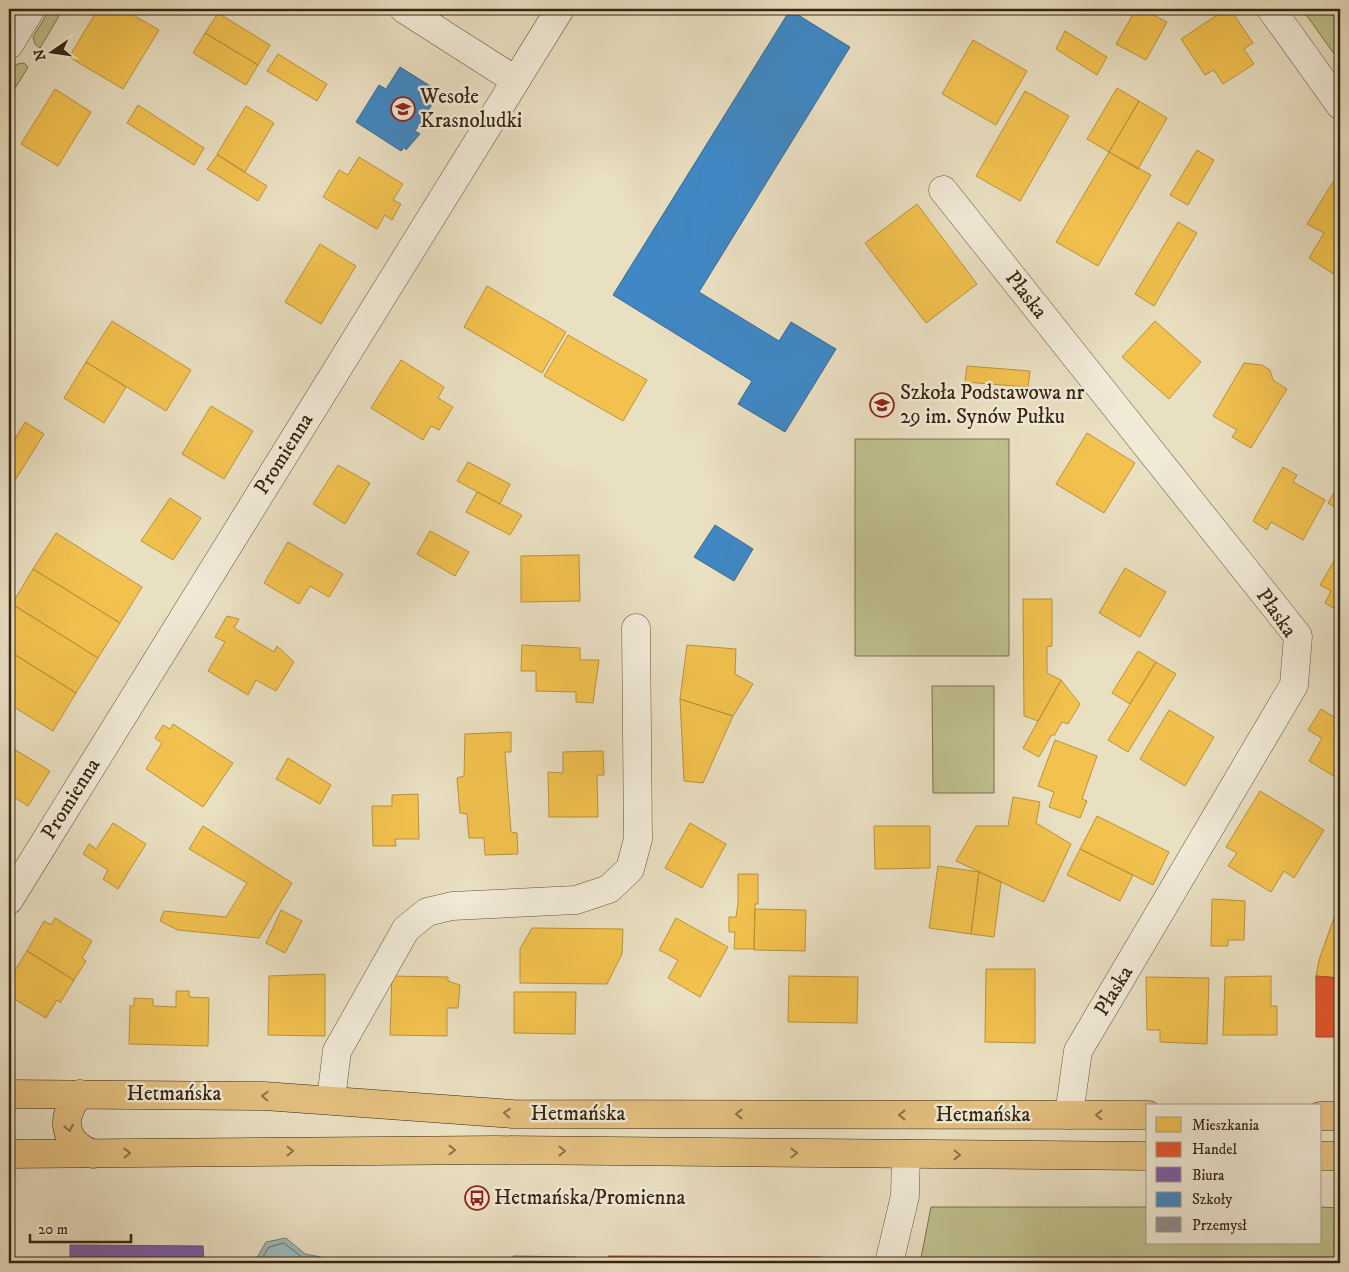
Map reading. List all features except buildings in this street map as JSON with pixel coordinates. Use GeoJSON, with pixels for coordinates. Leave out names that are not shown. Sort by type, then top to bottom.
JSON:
{"type":"FeatureCollection","features":[{"type":"Feature","properties":{"kind":"main road","name":"Hetmańska"},"geometry":{"type":"LineString","coordinates":[[9,1094],[205,1094],[331,1099],[513,1114],[1146,1115]]}},
{"type":"Feature","properties":{"kind":"main road"},"geometry":{"type":"LineString","coordinates":[[80,1094],[73,1103],[66,1123],[74,1143],[82,1150],[92,1154]]}},
{"type":"Feature","properties":{"kind":"main road"},"geometry":{"type":"LineString","coordinates":[[1322,1116],[1340,1116]]}},
{"type":"Feature","properties":{"kind":"main road","name":"Hetmańska"},"geometry":{"type":"LineString","coordinates":[[9,1154],[496,1150],[1146,1156]]}},
{"type":"Feature","properties":{"kind":"main road"},"geometry":{"type":"LineString","coordinates":[[1322,1156],[1340,1156]]}},
{"type":"Feature","properties":{"kind":"street"},"geometry":{"type":"LineString","coordinates":[[9,45],[31,9]]}},
{"type":"Feature","properties":{"kind":"street"},"geometry":{"type":"LineString","coordinates":[[404,9],[515,80]]}},
{"type":"Feature","properties":{"kind":"street","name":"Promienna"},"geometry":{"type":"LineString","coordinates":[[9,900],[560,9]]}},
{"type":"Feature","properties":{"kind":"street"},"geometry":{"type":"LineString","coordinates":[[1271,9],[1340,104]]}},
{"type":"Feature","properties":{"kind":"street","name":"Płaska"},"geometry":{"type":"LineString","coordinates":[[943,190],[1298,636],[1294,685],[1078,1051],[1069,1115]]}},
{"type":"Feature","properties":{"kind":"street"},"geometry":{"type":"LineString","coordinates":[[331,1099],[337,1051],[406,929],[427,912],[452,906],[576,900],[609,889],[630,869],[638,839],[636,628]]}},
{"type":"Feature","properties":{"kind":"street"},"geometry":{"type":"LineString","coordinates":[[889,1263],[905,1196],[906,1154]]}},
{"type":"Feature","properties":{"kind":"green space"},"geometry":{"type":"Polygon","coordinates":[[[50,9],[63,9],[40,48],[35,44],[33,37],[50,9]]]}},
{"type":"Feature","properties":{"kind":"green space"},"geometry":{"type":"Polygon","coordinates":[[[1302,9],[1340,9],[1340,62],[1302,9]]]}},
{"type":"Feature","properties":{"kind":"green space"},"geometry":{"type":"Polygon","coordinates":[[[24,63],[28,67],[9,98],[9,77],[17,64],[24,63]]]}},
{"type":"Feature","properties":{"kind":"green space"},"geometry":{"type":"Polygon","coordinates":[[[855,439],[1009,439],[1009,656],[855,656],[855,439]]]}},
{"type":"Feature","properties":{"kind":"green space"},"geometry":{"type":"Polygon","coordinates":[[[932,686],[994,686],[994,793],[933,793],[932,686]]]}},
{"type":"Feature","properties":{"kind":"green space"},"geometry":{"type":"Polygon","coordinates":[[[931,1207],[1146,1207],[1146,1244],[1322,1244],[1322,1207],[1340,1208],[1340,1263],[920,1263],[931,1207]]]}},
{"type":"Feature","properties":{"kind":"water"},"geometry":{"type":"Polygon","coordinates":[[[286,1238],[305,1254],[331,1259],[332,1263],[254,1263],[266,1242],[286,1238]]]}},
{"type":"Feature","properties":{"kind":"place","name":"Wesołe Krasnoludki"},"geometry":{"type":"Point","coordinates":[403,109]}},
{"type":"Feature","properties":{"kind":"place","name":"Szkoła Podstawowa nr 29 im. Synów Pułku"},"geometry":{"type":"Point","coordinates":[882,405]}},
{"type":"Feature","properties":{"kind":"place","name":"Hetmańska/Promienna"},"geometry":{"type":"Point","coordinates":[477,1198]}}]}
